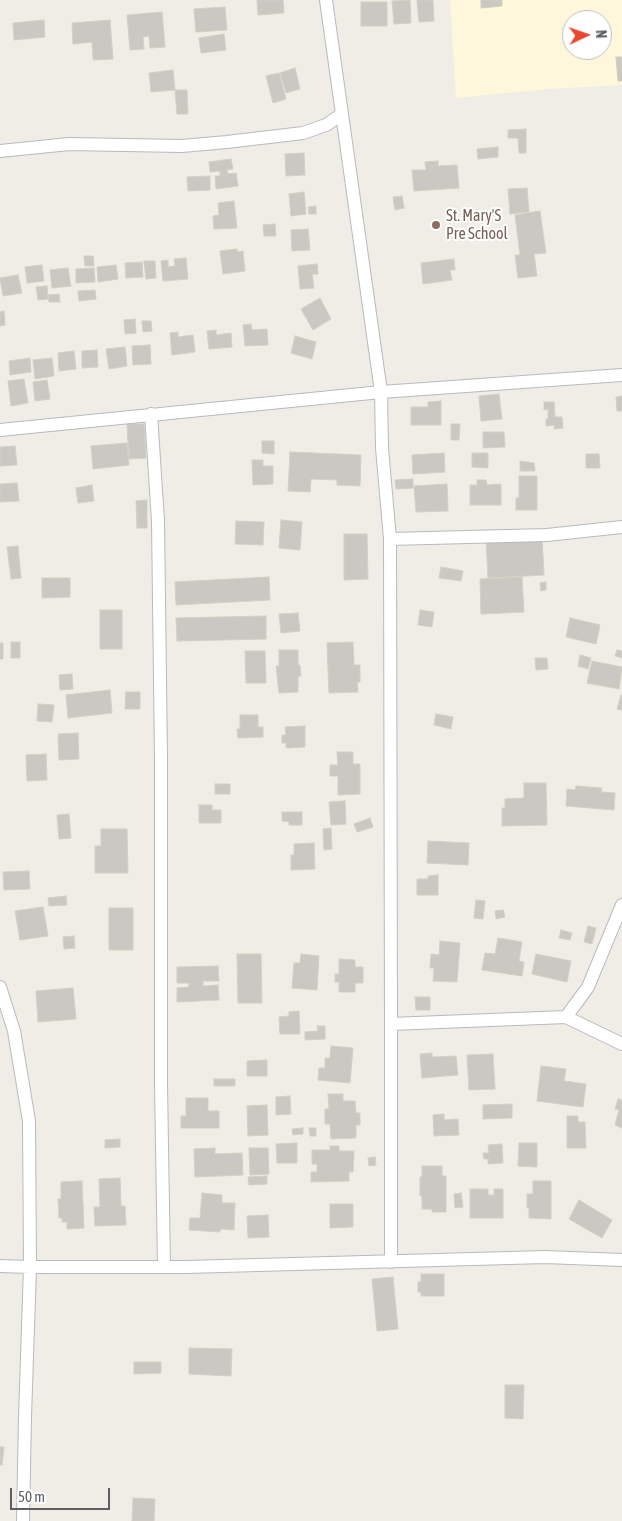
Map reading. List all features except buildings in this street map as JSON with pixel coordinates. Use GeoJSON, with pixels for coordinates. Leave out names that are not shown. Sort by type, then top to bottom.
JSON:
{"type":"FeatureCollection","features":[{"type":"Feature","properties":{"kind":"street"},"geometry":{"type":"LineString","coordinates":[[326,0],[381,392],[382,448],[390,539],[391,1262]]}},
{"type":"Feature","properties":{"kind":"street"},"geometry":{"type":"LineString","coordinates":[[0,151],[69,144],[182,146],[236,141],[303,133],[326,125],[342,114]]}},
{"type":"Feature","properties":{"kind":"street"},"geometry":{"type":"LineString","coordinates":[[0,430],[381,392],[622,375]]}},
{"type":"Feature","properties":{"kind":"street"},"geometry":{"type":"LineString","coordinates":[[151,414],[158,520],[161,759],[161,1084],[164,1267]]}},
{"type":"Feature","properties":{"kind":"street"},"geometry":{"type":"LineString","coordinates":[[390,539],[548,535],[622,528]]}},
{"type":"Feature","properties":{"kind":"street"},"geometry":{"type":"LineString","coordinates":[[566,1017],[588,987],[622,905]]}},
{"type":"Feature","properties":{"kind":"street"},"geometry":{"type":"LineString","coordinates":[[0,988],[14,1031],[29,1121],[30,1267],[23,1521]]}},
{"type":"Feature","properties":{"kind":"street"},"geometry":{"type":"LineString","coordinates":[[391,1024],[566,1017],[622,1044]]}},
{"type":"Feature","properties":{"kind":"street"},"geometry":{"type":"LineString","coordinates":[[0,1266],[164,1267],[546,1257],[622,1260]]}},
{"type":"Feature","properties":{"kind":"shaded area"},"geometry":{"type":"Polygon","coordinates":[[[450,0],[622,0],[622,85],[548,89],[456,98],[450,0]]]}},
{"type":"Feature","properties":{"kind":"place","name":"St. Mary'S Pre School"},"geometry":{"type":"Point","coordinates":[436,225]}}]}
